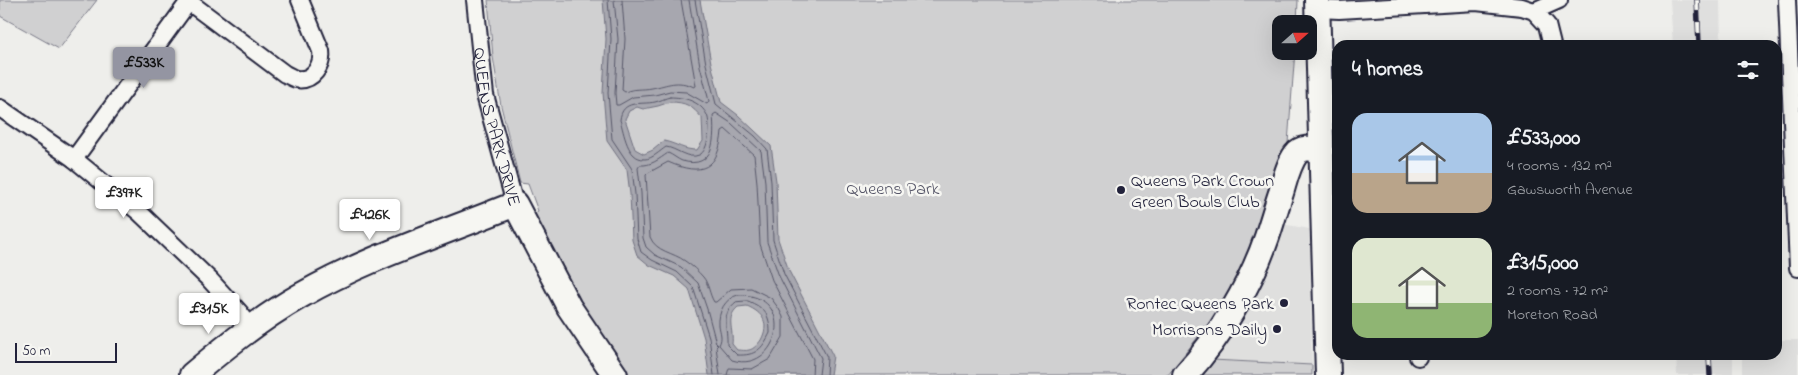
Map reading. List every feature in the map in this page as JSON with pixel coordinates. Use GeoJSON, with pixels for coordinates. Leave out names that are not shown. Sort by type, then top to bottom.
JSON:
{"type":"FeatureCollection","features":[{"type":"Feature","properties":{"kind":"street"},"geometry":{"type":"LineString","coordinates":[[74,159],[189,1],[285,74],[295,79],[308,77],[318,69],[322,58],[321,51],[300,0]]}},
{"type":"Feature","properties":{"kind":"street","name":"QUEENS PARK DRIVE"},"geometry":{"type":"LineString","coordinates":[[475,0],[485,95],[515,204],[569,307],[615,375]]}},
{"type":"Feature","properties":{"kind":"street"},"geometry":{"type":"LineString","coordinates":[[1534,11],[1560,0]]}},
{"type":"Feature","properties":{"kind":"street"},"geometry":{"type":"LineString","coordinates":[[1787,0],[1793,25],[1798,268]]}},
{"type":"Feature","properties":{"kind":"street"},"geometry":{"type":"LineString","coordinates":[[1328,375],[1317,5],[1339,10],[1476,1],[1522,7],[1534,11],[1547,24],[1551,40]]}},
{"type":"Feature","properties":{"kind":"street"},"geometry":{"type":"LineString","coordinates":[[0,108],[74,159],[140,212],[210,280],[251,328]]}},
{"type":"Feature","properties":{"kind":"street"},"geometry":{"type":"LineString","coordinates":[[1185,375],[1228,317],[1250,278],[1266,240],[1289,167],[1296,154],[1300,150],[1306,149],[1321,150]]}},
{"type":"Feature","properties":{"kind":"street"},"geometry":{"type":"LineString","coordinates":[[192,375],[228,344],[299,296],[347,272],[515,204]]}},
{"type":"Feature","properties":{"kind":"shaded area"},"geometry":{"type":"Polygon","coordinates":[[[1670,0],[1720,0],[1721,40],[1673,40],[1670,0]]]}},
{"type":"Feature","properties":{"kind":"shaded area"},"geometry":{"type":"Polygon","coordinates":[[[1282,224],[1310,229],[1312,365],[1212,360],[1282,224]]]}},
{"type":"Feature","properties":{"kind":"shaded area"},"geometry":{"type":"Polygon","coordinates":[[[1782,340],[1798,340],[1798,375],[1742,375],[1742,360],[1782,360],[1782,340]]]}},
{"type":"Feature","properties":{"kind":"shaded area"},"geometry":{"type":"Polygon","coordinates":[[[1676,360],[1733,360],[1733,375],[1677,375],[1676,360]]]}},
{"type":"Feature","properties":{"kind":"green space"},"geometry":{"type":"Polygon","coordinates":[[[0,0],[97,0],[59,49],[0,16],[0,0]]]}},
{"type":"Feature","properties":{"kind":"green space","name":"Queens Park"},"geometry":{"type":"Polygon","coordinates":[[[488,0],[1298,0],[1297,15],[1272,15],[1272,60],[1294,60],[1288,143],[1262,226],[1228,299],[1168,375],[627,375],[585,312],[532,216],[538,211],[528,184],[520,183],[501,106],[493,57],[488,0]]]}},
{"type":"Feature","properties":{"kind":"green space"},"geometry":{"type":"Polygon","coordinates":[[[1212,360],[1312,365],[1312,375],[1201,375],[1212,360]]]}},
{"type":"Feature","properties":{"kind":"water"},"geometry":{"type":"Polygon","coordinates":[[[603,0],[700,0],[711,63],[721,102],[771,146],[776,181],[778,239],[789,271],[833,356],[830,375],[709,375],[704,338],[689,289],[674,276],[649,265],[637,255],[632,240],[627,170],[607,141],[603,93],[606,39],[603,0]],[[670,102],[643,109],[637,107],[629,111],[625,119],[635,149],[644,154],[653,150],[664,141],[697,150],[703,141],[702,118],[688,105],[670,102]],[[747,306],[738,307],[732,315],[732,344],[737,350],[753,349],[764,334],[765,324],[761,315],[747,306]]]}},
{"type":"Feature","properties":{"kind":"railway"},"geometry":{"type":"LineString","coordinates":[[1697,0],[1699,40]]}},
{"type":"Feature","properties":{"kind":"railway"},"geometry":{"type":"LineString","coordinates":[[1709,360],[1710,375]]}},
{"type":"Feature","properties":{"kind":"place","name":"Queens Park Crown Green Bowls Club"},"geometry":{"type":"Point","coordinates":[1121,190]}},
{"type":"Feature","properties":{"kind":"place","name":"Rontec Queens Park"},"geometry":{"type":"Point","coordinates":[1284,303]}},
{"type":"Feature","properties":{"kind":"place","name":"Morrisons Daily"},"geometry":{"type":"Point","coordinates":[1277,329]}}]}
